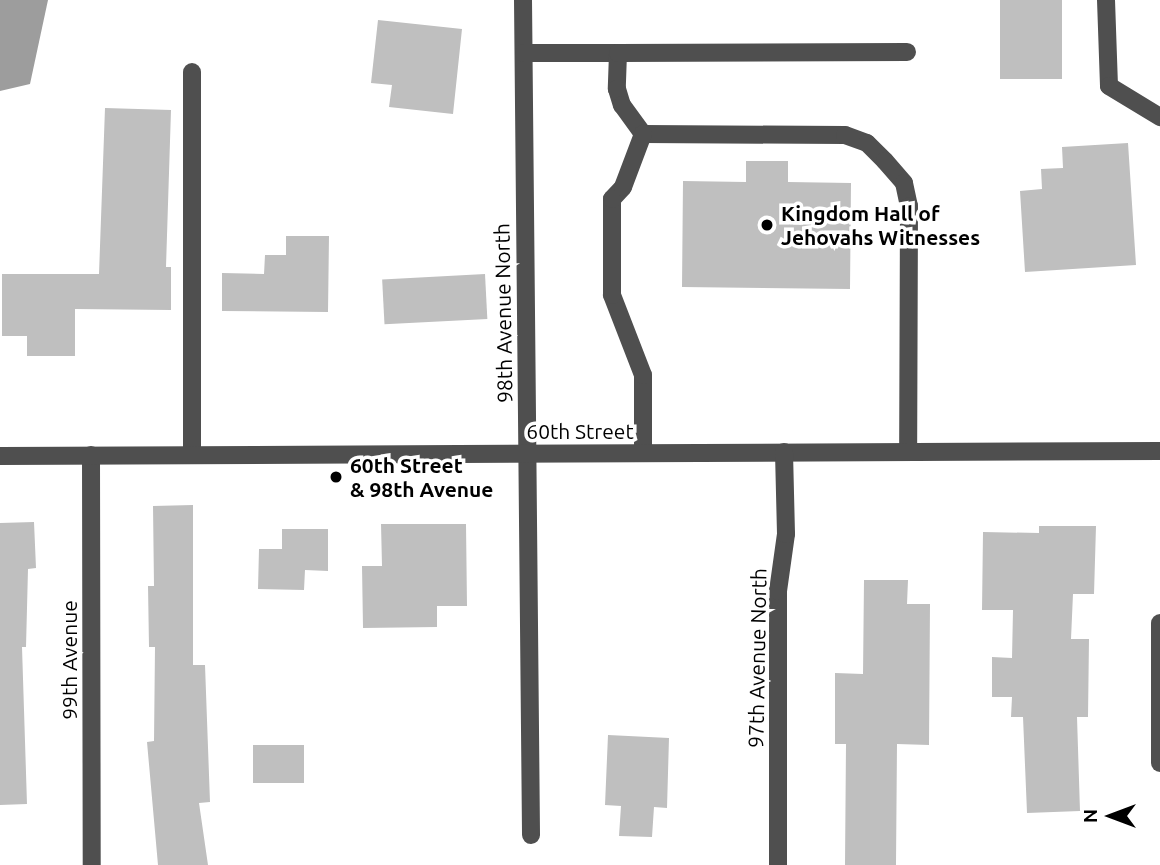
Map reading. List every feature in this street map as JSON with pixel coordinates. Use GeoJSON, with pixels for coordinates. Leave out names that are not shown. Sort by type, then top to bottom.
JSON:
{"type":"FeatureCollection","features":[{"type":"Feature","properties":{"kind":"street","name":"98th Avenue North"},"geometry":{"type":"LineString","coordinates":[[523,0],[531,835]]}},
{"type":"Feature","properties":{"kind":"street"},"geometry":{"type":"LineString","coordinates":[[1106,0],[1109,86],[1160,117]]}},
{"type":"Feature","properties":{"kind":"street"},"geometry":{"type":"LineString","coordinates":[[524,53],[907,52]]}},
{"type":"Feature","properties":{"kind":"street"},"geometry":{"type":"LineString","coordinates":[[618,53],[617,89],[643,134]]}},
{"type":"Feature","properties":{"kind":"street"},"geometry":{"type":"LineString","coordinates":[[192,72],[192,455]]}},
{"type":"Feature","properties":{"kind":"street"},"geometry":{"type":"LineString","coordinates":[[643,134],[845,135],[867,143],[904,183],[909,206],[908,452]]}},
{"type":"Feature","properties":{"kind":"street"},"geometry":{"type":"LineString","coordinates":[[643,134],[623,187],[612,199],[612,295],[643,375],[643,453]]}},
{"type":"Feature","properties":{"kind":"street","name":"60th Street"},"geometry":{"type":"LineString","coordinates":[[0,456],[1160,451]]}},
{"type":"Feature","properties":{"kind":"street","name":"97th Avenue North"},"geometry":{"type":"LineString","coordinates":[[778,865],[778,591],[786,534],[784,452]]}},
{"type":"Feature","properties":{"kind":"street","name":"99th Avenue"},"geometry":{"type":"LineString","coordinates":[[91,455],[92,865]]}},
{"type":"Feature","properties":{"kind":"street"},"geometry":{"type":"LineString","coordinates":[[1160,623],[1160,763]]}},
{"type":"Feature","properties":{"kind":"shaded area"},"geometry":{"type":"Polygon","coordinates":[[[0,0],[48,0],[30,84],[0,91],[0,0]]]}},
{"type":"Feature","properties":{"kind":"building"},"geometry":{"type":"Polygon","coordinates":[[[1000,0],[1062,0],[1062,79],[1000,79],[1000,0]]]}},
{"type":"Feature","properties":{"kind":"building"},"geometry":{"type":"Polygon","coordinates":[[[378,20],[462,29],[453,114],[389,107],[392,85],[371,83],[378,20]]]}},
{"type":"Feature","properties":{"kind":"building"},"geometry":{"type":"Polygon","coordinates":[[[105,108],[171,110],[166,267],[171,267],[171,310],[75,309],[75,356],[27,356],[27,336],[2,336],[2,274],[99,274],[105,108]]]}},
{"type":"Feature","properties":{"kind":"building"},"geometry":{"type":"Polygon","coordinates":[[[1128,143],[1136,265],[1025,272],[1020,191],[1042,189],[1041,169],[1063,168],[1062,147],[1128,143]]]}},
{"type":"Feature","properties":{"kind":"building","name":"Kingdom Hall of Jehovahs Witnesses"},"geometry":{"type":"Polygon","coordinates":[[[746,161],[788,161],[788,182],[851,183],[850,289],[682,287],[683,181],[746,182],[746,161]]]}},
{"type":"Feature","properties":{"kind":"building"},"geometry":{"type":"Polygon","coordinates":[[[286,236],[329,236],[328,312],[222,311],[222,273],[264,274],[265,255],[286,255],[286,236]]]}},
{"type":"Feature","properties":{"kind":"building"},"geometry":{"type":"Polygon","coordinates":[[[485,274],[487,319],[384,324],[382,279],[485,274]]]}},
{"type":"Feature","properties":{"kind":"building"},"geometry":{"type":"Polygon","coordinates":[[[193,505],[193,665],[205,665],[210,802],[199,803],[208,865],[158,865],[147,742],[154,741],[155,647],[149,647],[148,586],[154,586],[153,506],[193,505]]]}},
{"type":"Feature","properties":{"kind":"building"},"geometry":{"type":"Polygon","coordinates":[[[34,522],[36,568],[28,569],[26,647],[22,647],[27,804],[0,805],[0,523],[34,522]]]}},
{"type":"Feature","properties":{"kind":"building"},"geometry":{"type":"Polygon","coordinates":[[[381,524],[466,524],[467,606],[437,606],[437,627],[363,628],[362,566],[382,566],[381,524]]]}},
{"type":"Feature","properties":{"kind":"building"},"geometry":{"type":"Polygon","coordinates":[[[1039,526],[1096,526],[1094,594],[1073,594],[1071,639],[1089,639],[1088,717],[1077,717],[1080,811],[1027,813],[1023,717],[1011,717],[1012,697],[992,697],[992,657],[1012,658],[1013,610],[982,610],[983,532],[1039,533],[1039,526]]]}},
{"type":"Feature","properties":{"kind":"building"},"geometry":{"type":"Polygon","coordinates":[[[282,529],[328,529],[328,571],[305,570],[304,590],[258,589],[259,549],[282,549],[282,529]]]}},
{"type":"Feature","properties":{"kind":"building"},"geometry":{"type":"Polygon","coordinates":[[[864,580],[908,580],[907,604],[930,604],[929,745],[897,744],[896,865],[845,865],[846,744],[835,744],[835,673],[863,674],[864,580]]]}},
{"type":"Feature","properties":{"kind":"building"},"geometry":{"type":"Polygon","coordinates":[[[608,735],[669,738],[667,808],[654,807],[652,837],[619,836],[621,806],[605,805],[608,735]]]}},
{"type":"Feature","properties":{"kind":"building"},"geometry":{"type":"Polygon","coordinates":[[[253,745],[304,745],[304,783],[253,783],[253,745]]]}},
{"type":"Feature","properties":{"kind":"place","name":"Kingdom Hall of Jehovahs Witnesses"},"geometry":{"type":"Point","coordinates":[767,225]}},
{"type":"Feature","properties":{"kind":"place","name":"60th Street & 98th Avenue"},"geometry":{"type":"Point","coordinates":[336,477]}}]}
